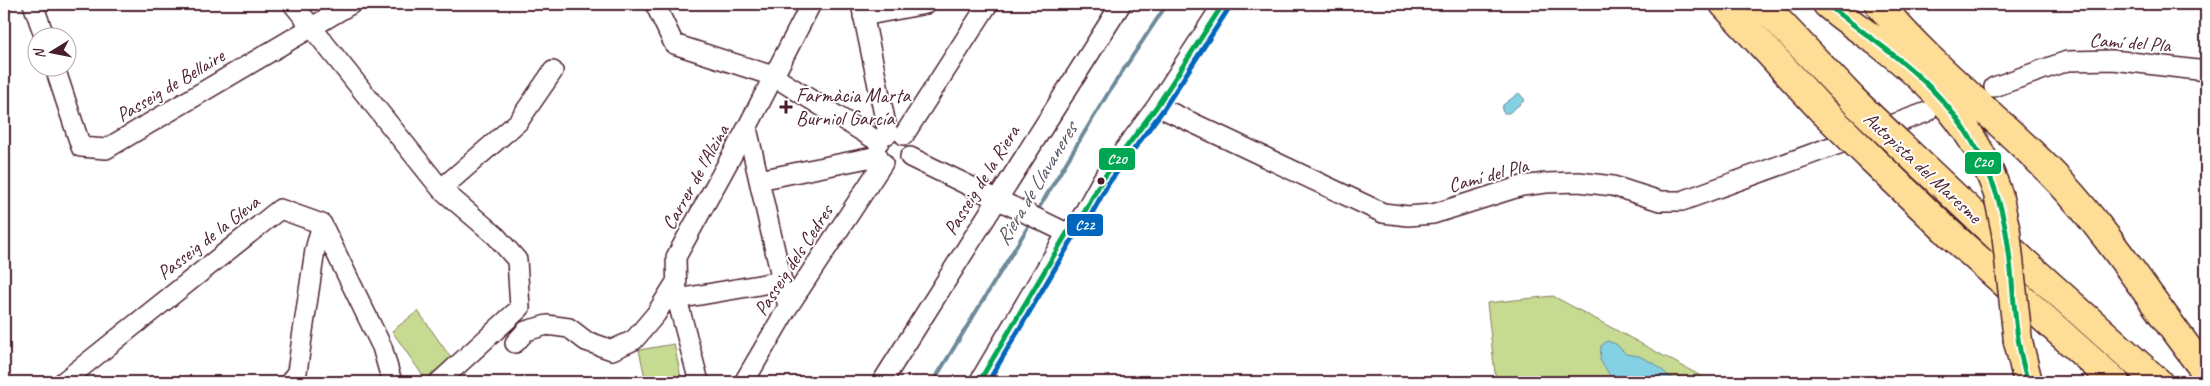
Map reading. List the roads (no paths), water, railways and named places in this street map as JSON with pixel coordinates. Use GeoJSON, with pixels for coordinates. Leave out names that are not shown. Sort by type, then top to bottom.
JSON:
{"type":"FeatureCollection","features":[{"type":"Feature","properties":{"kind":"highway","name":"Autopista del Maresme"},"geometry":{"type":"LineString","coordinates":[[1724,4],[1822,110],[1871,158],[1950,234],[2115,382]]}},
{"type":"Feature","properties":{"kind":"highway","name":"Autopista del Maresme"},"geometry":{"type":"LineString","coordinates":[[1762,4],[1852,99],[1898,143],[2023,261],[2158,382]]}},
{"type":"Feature","properties":{"kind":"highway"},"geometry":{"type":"LineString","coordinates":[[1827,4],[1927,83],[1969,132],[1982,154],[1998,194],[2006,232],[2018,341],[2028,382]]}},
{"type":"Feature","properties":{"kind":"highway"},"geometry":{"type":"LineString","coordinates":[[1879,4],[1926,57],[2022,145],[2065,188],[2102,230],[2206,372]]}},
{"type":"Feature","properties":{"kind":"street"},"geometry":{"type":"LineString","coordinates":[[33,4],[41,28]]}},
{"type":"Feature","properties":{"kind":"street"},"geometry":{"type":"LineString","coordinates":[[294,4],[441,189],[496,236],[517,260],[520,308],[439,382]]}},
{"type":"Feature","properties":{"kind":"street","name":"Passeig de Bellaire"},"geometry":{"type":"LineString","coordinates":[[57,78],[81,147],[106,149],[351,4]]}},
{"type":"Feature","properties":{"kind":"street"},"geometry":{"type":"LineString","coordinates":[[655,4],[674,44],[773,76],[887,146]]}},
{"type":"Feature","properties":{"kind":"street","name":"Carrer de l'Alzina"},"geometry":{"type":"LineString","coordinates":[[699,382],[676,290],[676,257],[747,128],[811,4]]}},
{"type":"Feature","properties":{"kind":"street"},"geometry":{"type":"LineString","coordinates":[[759,180],[887,146],[911,145],[910,158],[900,166],[893,167],[887,146],[862,10],[926,4]]}},
{"type":"Feature","properties":{"kind":"street","name":"Passeig de la Riera"},"geometry":{"type":"LineString","coordinates":[[882,382],[1121,4]]}},
{"type":"Feature","properties":{"kind":"street"},"geometry":{"type":"LineString","coordinates":[[979,382],[1067,233],[1080,220],[1102,180],[1157,106],[1223,4]]}},
{"type":"Feature","properties":{"kind":"street","name":"Passeig dels Cedres"},"geometry":{"type":"LineString","coordinates":[[744,382],[887,146],[981,8]]}},
{"type":"Feature","properties":{"kind":"street","name":"Camí del Pla"},"geometry":{"type":"LineString","coordinates":[[1994,87],[2068,61],[2113,60],[2206,71]]}},
{"type":"Feature","properties":{"kind":"street"},"geometry":{"type":"LineString","coordinates":[[441,189],[518,122],[554,71]]}},
{"type":"Feature","properties":{"kind":"street","name":"Camí del Pla"},"geometry":{"type":"LineString","coordinates":[[1157,106],[1382,213],[1408,216],[1433,214],[1522,186],[1546,183],[1579,182],[1613,186],[1660,200],[1682,201],[1927,112]]}},
{"type":"Feature","properties":{"kind":"street"},"geometry":{"type":"LineString","coordinates":[[747,128],[788,307]]}},
{"type":"Feature","properties":{"kind":"street"},"geometry":{"type":"LineString","coordinates":[[910,158],[1067,233]]}},
{"type":"Feature","properties":{"kind":"street","name":"Passeig de la Gleva"},"geometry":{"type":"LineString","coordinates":[[63,382],[280,209],[322,224]]}},
{"type":"Feature","properties":{"kind":"street"},"geometry":{"type":"LineString","coordinates":[[290,382],[297,372],[315,250],[322,224]]}},
{"type":"Feature","properties":{"kind":"street"},"geometry":{"type":"LineString","coordinates":[[322,224],[382,347],[392,382]]}},
{"type":"Feature","properties":{"kind":"street"},"geometry":{"type":"LineString","coordinates":[[515,343],[526,331],[547,324],[569,328],[586,341],[612,350],[634,340],[676,290],[782,280]]}},
{"type":"Feature","properties":{"kind":"water"},"geometry":{"type":"Polygon","coordinates":[[[1519,93],[1525,100],[1509,113],[1504,113],[1502,111],[1503,105],[1519,93]]]}},
{"type":"Feature","properties":{"kind":"water"},"geometry":{"type":"Polygon","coordinates":[[[1607,341],[1616,344],[1626,354],[1639,356],[1655,364],[1676,382],[1614,382],[1600,360],[1601,346],[1607,341]]]}},
{"type":"Feature","properties":{"kind":"waterway","name":"Riera de Llavaneres"},"geometry":{"type":"LineString","coordinates":[[1037,211],[1110,90],[1167,4]]}},
{"type":"Feature","properties":{"kind":"waterway","name":"Riera de Llavaneres"},"geometry":{"type":"LineString","coordinates":[[933,382],[1031,222]]}},
{"type":"Feature","properties":{"kind":"place","name":"Farmàcia Marta Burniol García"},"geometry":{"type":"Point","coordinates":[786,107]}}]}
